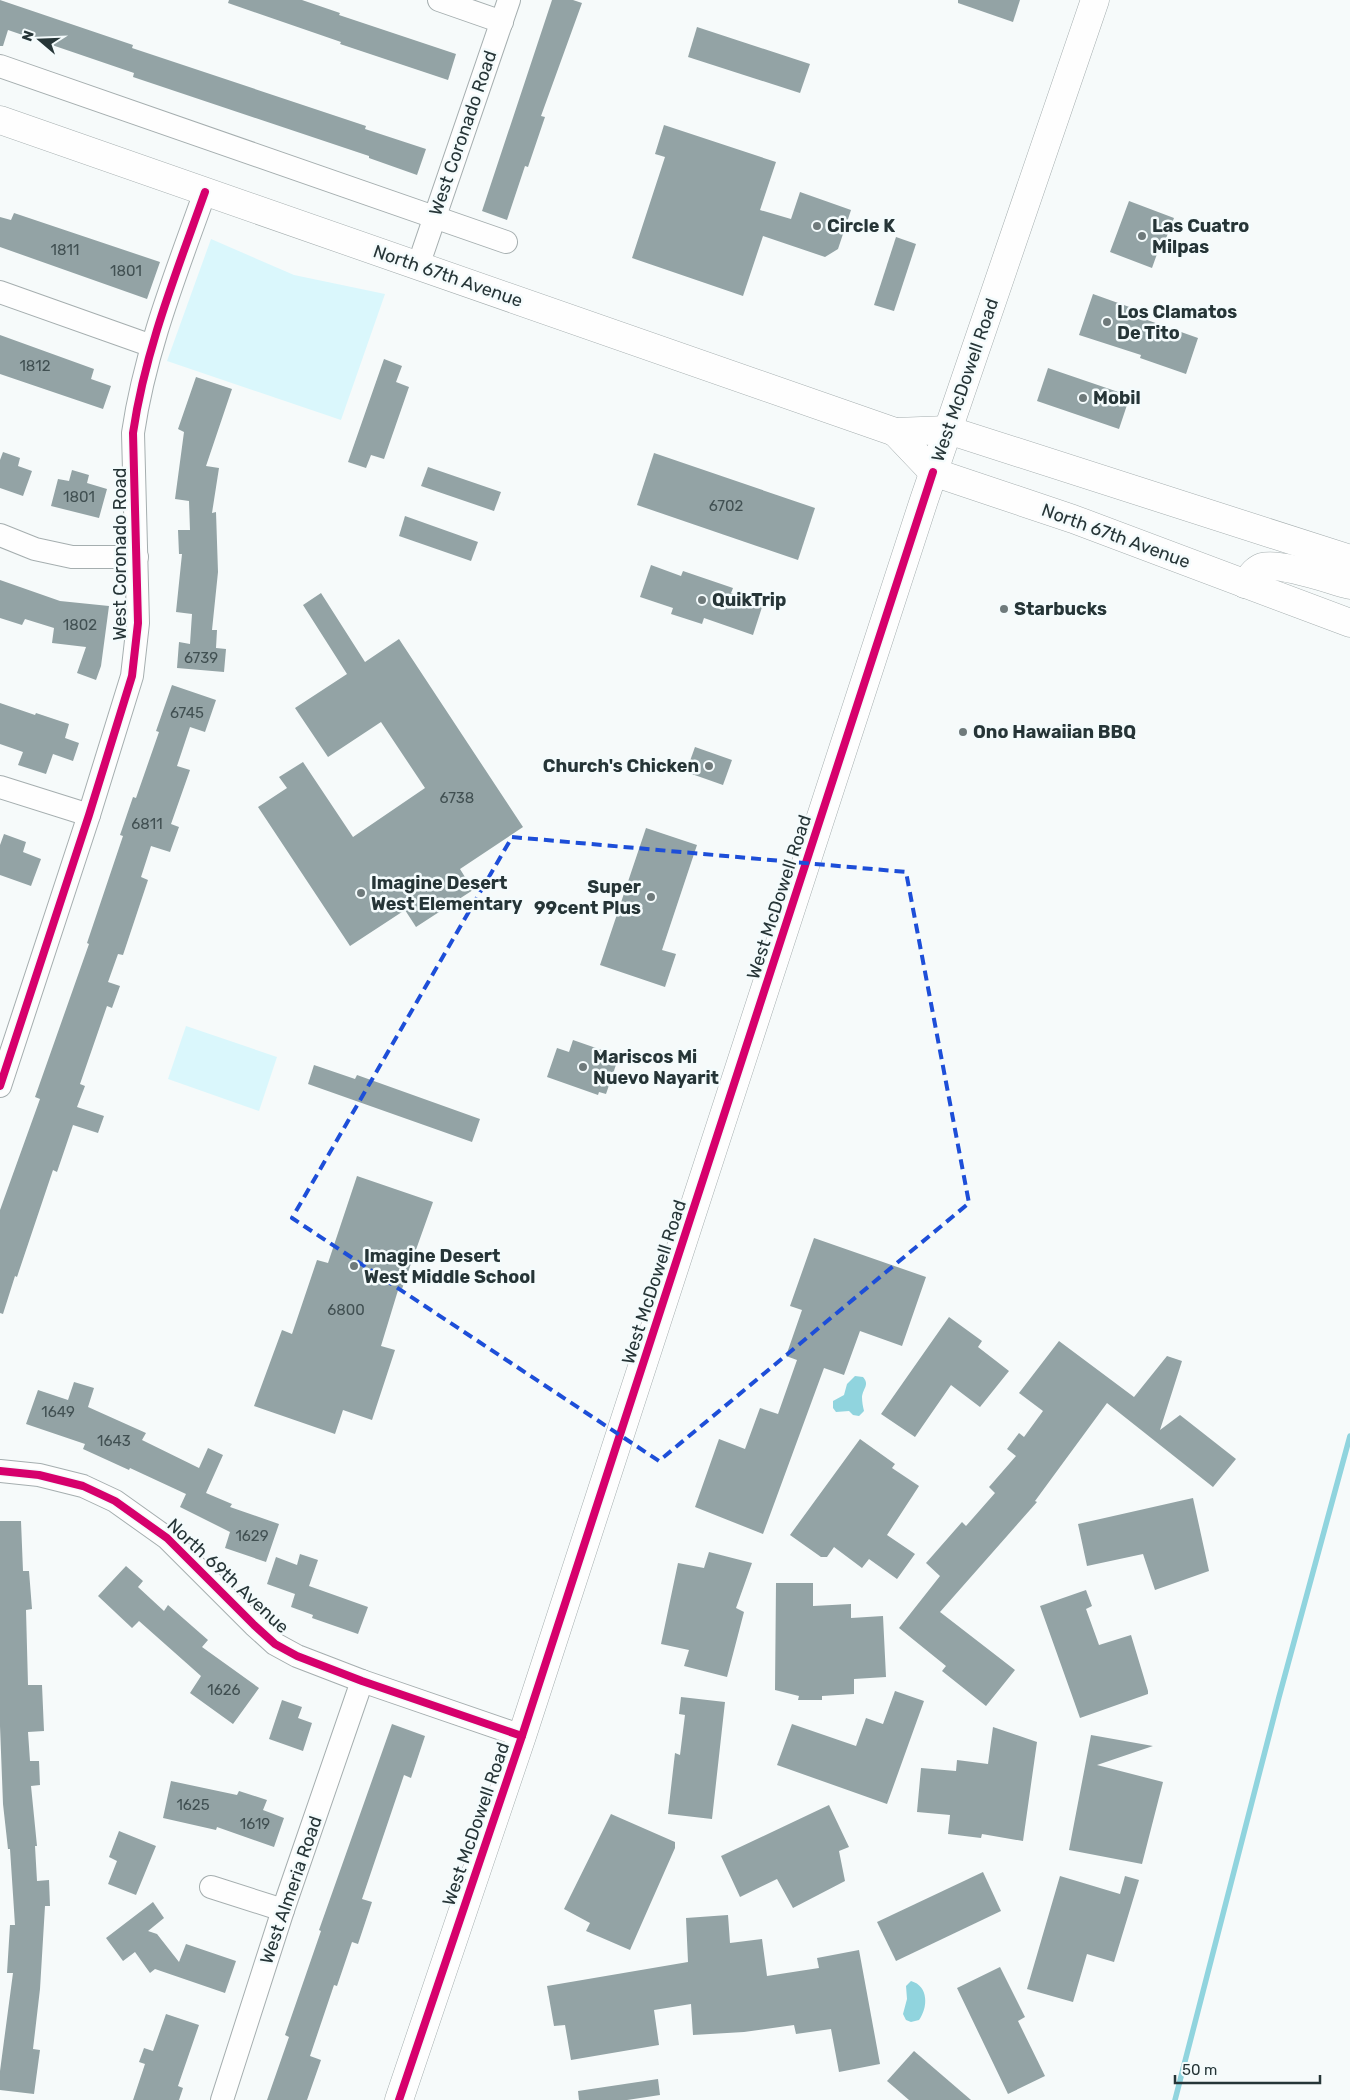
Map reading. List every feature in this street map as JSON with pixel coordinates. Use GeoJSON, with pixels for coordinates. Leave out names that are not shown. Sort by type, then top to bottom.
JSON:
{"type":"FeatureCollection","features":[{"type":"Feature","properties":{"kind":"main road","name":"West McDowell Road"},"geometry":{"type":"LineString","coordinates":[[399,2100],[522,1736],[933,472],[1095,0]]}},
{"type":"Feature","properties":{"kind":"main road","name":"North 67th Avenue"},"geometry":{"type":"LineString","coordinates":[[0,120],[895,432],[948,430],[1350,559]]}},
{"type":"Feature","properties":{"kind":"main road","name":"North 67th Avenue"},"geometry":{"type":"LineString","coordinates":[[895,432],[933,472],[1073,519],[1350,623]]}},
{"type":"Feature","properties":{"kind":"main road"},"geometry":{"type":"LineString","coordinates":[[1245,584],[1254,572],[1261,568],[1274,567],[1350,585]]}},
{"type":"Feature","properties":{"kind":"street"},"geometry":{"type":"LineString","coordinates":[[439,0],[502,22]]}},
{"type":"Feature","properties":{"kind":"street","name":"West Coronado Road"},"geometry":{"type":"LineString","coordinates":[[418,266],[509,0]]}},
{"type":"Feature","properties":{"kind":"street"},"geometry":{"type":"LineString","coordinates":[[0,66],[506,242]]}},
{"type":"Feature","properties":{"kind":"street","name":"West Coronado Road"},"geometry":{"type":"LineString","coordinates":[[0,1086],[6,1048],[89,815],[132,676],[138,624],[133,433],[137,406],[152,346],[205,192]]}},
{"type":"Feature","properties":{"kind":"street"},"geometry":{"type":"LineString","coordinates":[[0,292],[152,346]]}},
{"type":"Feature","properties":{"kind":"street"},"geometry":{"type":"LineString","coordinates":[[0,536],[36,549],[72,557],[137,558]]}},
{"type":"Feature","properties":{"kind":"street"},"geometry":{"type":"LineString","coordinates":[[0,787],[89,815]]}},
{"type":"Feature","properties":{"kind":"street","name":"North 69th Avenue"},"geometry":{"type":"LineString","coordinates":[[0,1471],[39,1475],[83,1486],[115,1501],[167,1538],[254,1626],[276,1644],[305,1659],[362,1681],[522,1736]]}},
{"type":"Feature","properties":{"kind":"street","name":"West Almeria Road"},"geometry":{"type":"LineString","coordinates":[[222,2100],[283,1910],[362,1681]]}},
{"type":"Feature","properties":{"kind":"street"},"geometry":{"type":"LineString","coordinates":[[211,1887],[283,1910]]}},
{"type":"Feature","properties":{"kind":"highlighted area"},"geometry":{"type":"Polygon","coordinates":[[[512,837],[906,872],[969,1203],[659,1461],[292,1218],[512,837]]]}},
{"type":"Feature","properties":{"kind":"shaded area"},"geometry":{"type":"Polygon","coordinates":[[[211,239],[294,275],[385,294],[341,420],[167,361],[211,239]]]}},
{"type":"Feature","properties":{"kind":"shaded area"},"geometry":{"type":"Polygon","coordinates":[[[186,1026],[277,1057],[259,1111],[168,1079],[186,1026]]]}},
{"type":"Feature","properties":{"kind":"water"},"geometry":{"type":"Polygon","coordinates":[[[855,1376],[863,1377],[866,1382],[862,1397],[864,1411],[859,1416],[853,1415],[849,1411],[836,1412],[833,1408],[833,1401],[844,1395],[847,1384],[855,1376]]]}},
{"type":"Feature","properties":{"kind":"water"},"geometry":{"type":"Polygon","coordinates":[[[911,1981],[917,1984],[924,1992],[925,2004],[919,2020],[911,2022],[906,2020],[903,2014],[907,1999],[906,1986],[911,1981]]]}},
{"type":"Feature","properties":{"kind":"building"},"geometry":{"type":"Polygon","coordinates":[[[0,0],[133,45],[132,48],[366,126],[365,129],[426,149],[417,175],[369,158],[369,156],[133,77],[134,73],[8,30],[3,46],[0,46],[0,0]]]}},
{"type":"Feature","properties":{"kind":"building"},"geometry":{"type":"Polygon","coordinates":[[[229,0],[302,0],[340,13],[339,15],[456,54],[448,80],[340,44],[341,42],[228,3],[229,0]]]}},
{"type":"Feature","properties":{"kind":"building"},"geometry":{"type":"Polygon","coordinates":[[[552,0],[573,0],[582,3],[541,116],[545,117],[528,167],[525,166],[507,220],[482,211],[552,0]]]}},
{"type":"Feature","properties":{"kind":"building"},"geometry":{"type":"Polygon","coordinates":[[[958,0],[1020,0],[1013,22],[958,3],[958,0]]]}},
{"type":"Feature","properties":{"kind":"building"},"geometry":{"type":"Polygon","coordinates":[[[697,27],[810,64],[800,93],[688,57],[697,27]]]}},
{"type":"Feature","properties":{"kind":"building"},"geometry":{"type":"Polygon","coordinates":[[[664,125],[776,162],[760,210],[791,219],[800,192],[851,210],[838,249],[825,257],[763,236],[743,296],[632,258],[665,157],[655,154],[664,125]]]}},
{"type":"Feature","properties":{"kind":"building","name":"Las Cuatro Milpas"},"geometry":{"type":"Polygon","coordinates":[[[1129,201],[1174,218],[1165,241],[1162,240],[1152,268],[1110,252],[1129,201]]]}},
{"type":"Feature","properties":{"kind":"building"},"geometry":{"type":"Polygon","coordinates":[[[14,213],[160,262],[147,299],[0,247],[0,217],[11,220],[14,213]]]}},
{"type":"Feature","properties":{"kind":"building","name":"Circle K"},"geometry":{"type":"Polygon","coordinates":[[[896,237],[916,244],[894,311],[874,305],[896,237]]]}},
{"type":"Feature","properties":{"kind":"building"},"geometry":{"type":"Polygon","coordinates":[[[1093,294],[1135,309],[1133,315],[1198,338],[1186,374],[1140,358],[1141,355],[1079,335],[1093,294]]]}},
{"type":"Feature","properties":{"kind":"building"},"geometry":{"type":"Polygon","coordinates":[[[0,335],[94,369],[91,379],[111,386],[103,409],[0,374],[0,335]]]}},
{"type":"Feature","properties":{"kind":"building"},"geometry":{"type":"Polygon","coordinates":[[[384,359],[402,366],[396,382],[409,387],[384,459],[371,455],[366,468],[348,462],[384,359]]]}},
{"type":"Feature","properties":{"kind":"building","name":"Mobil"},"geometry":{"type":"Polygon","coordinates":[[[1048,368],[1130,396],[1119,429],[1037,401],[1048,368]]]}},
{"type":"Feature","properties":{"kind":"building"},"geometry":{"type":"Polygon","coordinates":[[[196,377],[232,389],[206,466],[219,468],[212,513],[216,512],[218,572],[212,630],[217,630],[216,648],[226,649],[224,672],[177,668],[179,642],[190,644],[192,614],[176,612],[182,554],[179,554],[178,530],[190,530],[189,501],[175,499],[184,432],[178,429],[196,377]]]}},
{"type":"Feature","properties":{"kind":"building"},"geometry":{"type":"Polygon","coordinates":[[[3,452],[20,458],[18,466],[32,471],[23,496],[0,488],[0,460],[3,452]]]}},
{"type":"Feature","properties":{"kind":"building","name":"QuikTrip"},"geometry":{"type":"Polygon","coordinates":[[[654,453],[815,508],[798,560],[637,505],[654,453]]]}},
{"type":"Feature","properties":{"kind":"building"},"geometry":{"type":"Polygon","coordinates":[[[428,467],[501,492],[494,511],[421,486],[428,467]]]}},
{"type":"Feature","properties":{"kind":"building"},"geometry":{"type":"Polygon","coordinates":[[[72,470],[89,475],[87,483],[107,489],[99,518],[51,506],[58,479],[69,481],[72,470]]]}},
{"type":"Feature","properties":{"kind":"building"},"geometry":{"type":"Polygon","coordinates":[[[405,516],[478,542],[471,561],[399,536],[405,516]]]}},
{"type":"Feature","properties":{"kind":"building","name":"QuikTrip"},"geometry":{"type":"Polygon","coordinates":[[[651,565],[681,576],[683,571],[733,588],[731,593],[763,604],[753,635],[704,618],[702,624],[671,614],[673,608],[640,597],[651,565]]]}},
{"type":"Feature","properties":{"kind":"building"},"geometry":{"type":"Polygon","coordinates":[[[0,580],[60,601],[109,606],[101,666],[96,680],[77,673],[86,647],[52,643],[54,628],[25,619],[22,625],[0,618],[0,580]]]}},
{"type":"Feature","properties":{"kind":"building"},"geometry":{"type":"Polygon","coordinates":[[[321,593],[365,662],[399,639],[523,827],[460,869],[473,890],[416,927],[405,910],[350,946],[258,807],[287,788],[279,777],[303,762],[353,837],[425,788],[381,722],[328,757],[295,708],[347,674],[303,605],[321,593]]]}},
{"type":"Feature","properties":{"kind":"building"},"geometry":{"type":"Polygon","coordinates":[[[172,685],[216,700],[205,732],[190,727],[177,766],[190,770],[171,824],[179,827],[170,852],[151,846],[141,877],[148,880],[123,955],[118,954],[108,982],[120,986],[112,1008],[107,1006],[80,1084],[85,1086],[77,1107],[104,1116],[98,1133],[73,1125],[57,1172],[53,1170],[3,1314],[0,1313],[0,1210],[40,1099],[35,1097],[89,944],[87,943],[123,836],[120,835],[133,797],[136,798],[159,732],[156,731],[172,685]]]}},
{"type":"Feature","properties":{"kind":"building"},"geometry":{"type":"Polygon","coordinates":[[[0,703],[69,724],[65,738],[79,743],[73,761],[53,754],[46,774],[18,765],[23,752],[0,744],[0,703]]]}},
{"type":"Feature","properties":{"kind":"building","name":"Church's Chicken"},"geometry":{"type":"Polygon","coordinates":[[[695,747],[732,760],[723,785],[686,772],[695,747]]]}},
{"type":"Feature","properties":{"kind":"building","name":"Super 99cent Plus"},"geometry":{"type":"Polygon","coordinates":[[[646,828],[697,845],[662,950],[676,954],[665,987],[600,965],[646,828]]]}},
{"type":"Feature","properties":{"kind":"building"},"geometry":{"type":"Polygon","coordinates":[[[4,834],[26,842],[23,852],[41,859],[31,886],[0,875],[0,845],[4,834]]]}},
{"type":"Feature","properties":{"kind":"building","name":"Mariscos Mi Nuevo Nayarit"},"geometry":{"type":"Polygon","coordinates":[[[573,1040],[619,1056],[606,1094],[599,1092],[598,1095],[547,1077],[557,1048],[569,1052],[573,1040]]]}},
{"type":"Feature","properties":{"kind":"building"},"geometry":{"type":"Polygon","coordinates":[[[314,1065],[355,1079],[357,1075],[480,1119],[472,1142],[308,1084],[314,1065]]]}},
{"type":"Feature","properties":{"kind":"building"},"geometry":{"type":"Polygon","coordinates":[[[357,1176],[433,1202],[402,1289],[399,1287],[381,1346],[395,1350],[372,1420],[343,1410],[335,1434],[254,1406],[282,1330],[292,1334],[317,1260],[328,1263],[357,1176]]]}},
{"type":"Feature","properties":{"kind":"building"},"geometry":{"type":"Polygon","coordinates":[[[814,1238],[926,1277],[902,1346],[860,1331],[844,1375],[824,1368],[763,1534],[695,1507],[719,1439],[745,1449],[760,1408],[778,1414],[797,1360],[786,1356],[802,1310],[790,1306],[814,1238]]]}},
{"type":"Feature","properties":{"kind":"building"},"geometry":{"type":"Polygon","coordinates":[[[949,1317],[982,1341],[978,1347],[1009,1371],[980,1407],[951,1385],[915,1437],[881,1414],[949,1317]]]}},
{"type":"Feature","properties":{"kind":"building"},"geometry":{"type":"Polygon","coordinates":[[[1059,1341],[1134,1397],[1167,1356],[1182,1361],[1160,1430],[1180,1415],[1236,1459],[1213,1487],[1107,1403],[1035,1501],[1037,1502],[940,1612],[1015,1670],[986,1706],[942,1671],[946,1666],[899,1628],[940,1576],[926,1563],[962,1522],[966,1526],[995,1493],[989,1487],[1016,1456],[1007,1449],[1019,1433],[1024,1437],[1043,1411],[1019,1393],[1059,1341]]]}},
{"type":"Feature","properties":{"kind":"building"},"geometry":{"type":"Polygon","coordinates":[[[74,1382],[94,1388],[88,1407],[146,1433],[142,1440],[199,1468],[208,1448],[223,1455],[206,1493],[232,1504],[230,1507],[279,1524],[266,1562],[225,1548],[230,1532],[180,1507],[186,1494],[83,1449],[85,1444],[26,1424],[38,1390],[68,1400],[74,1382]]]}},
{"type":"Feature","properties":{"kind":"building"},"geometry":{"type":"Polygon","coordinates":[[[860,1439],[895,1464],[892,1468],[919,1486],[887,1535],[915,1554],[897,1579],[869,1559],[862,1568],[834,1547],[827,1557],[821,1557],[790,1535],[860,1439]]]}},
{"type":"Feature","properties":{"kind":"building"},"geometry":{"type":"Polygon","coordinates":[[[1193,1498],[1209,1571],[1155,1590],[1143,1554],[1087,1566],[1078,1524],[1193,1498]]]}},
{"type":"Feature","properties":{"kind":"building"},"geometry":{"type":"Polygon","coordinates":[[[0,1521],[21,1521],[23,1571],[29,1571],[32,1609],[26,1610],[28,1685],[42,1685],[44,1731],[28,1732],[30,1761],[39,1761],[40,1785],[31,1786],[37,1846],[35,1846],[37,1881],[49,1880],[50,1906],[45,1906],[40,1989],[33,2049],[40,2050],[34,2094],[0,2090],[0,2071],[13,1973],[7,1973],[10,1925],[15,1925],[10,1849],[8,1849],[3,1804],[0,1726],[0,1521]]]}},
{"type":"Feature","properties":{"kind":"building"},"geometry":{"type":"Polygon","coordinates":[[[709,1552],[752,1563],[736,1608],[744,1612],[727,1677],[684,1666],[689,1650],[661,1644],[678,1563],[704,1568],[709,1552]]]}},
{"type":"Feature","properties":{"kind":"building"},"geometry":{"type":"Polygon","coordinates":[[[300,1554],[318,1560],[309,1586],[368,1607],[358,1634],[312,1618],[313,1615],[291,1607],[295,1594],[267,1584],[276,1557],[297,1565],[300,1554]]]}},
{"type":"Feature","properties":{"kind":"building"},"geometry":{"type":"Polygon","coordinates":[[[126,1566],[143,1581],[138,1587],[164,1611],[168,1605],[208,1640],[202,1647],[259,1688],[233,1724],[190,1693],[201,1676],[139,1621],[132,1628],[98,1596],[126,1566]]]}},
{"type":"Feature","properties":{"kind":"building"},"geometry":{"type":"Polygon","coordinates":[[[776,1583],[813,1583],[813,1606],[851,1604],[851,1618],[883,1616],[886,1677],[854,1679],[854,1694],[822,1696],[822,1700],[798,1700],[799,1696],[775,1690],[776,1583]]]}},
{"type":"Feature","properties":{"kind":"building"},"geometry":{"type":"Polygon","coordinates":[[[1086,1590],[1092,1606],[1086,1609],[1099,1645],[1131,1635],[1148,1694],[1080,1718],[1040,1606],[1086,1590]]]}},
{"type":"Feature","properties":{"kind":"building"},"geometry":{"type":"Polygon","coordinates":[[[895,1691],[924,1701],[887,1804],[777,1765],[792,1724],[856,1746],[866,1718],[883,1724],[895,1691]]]}},
{"type":"Feature","properties":{"kind":"building"},"geometry":{"type":"Polygon","coordinates":[[[681,1697],[725,1702],[712,1819],[668,1814],[675,1753],[680,1755],[685,1715],[679,1714],[681,1697]]]}},
{"type":"Feature","properties":{"kind":"building"},"geometry":{"type":"Polygon","coordinates":[[[282,1700],[302,1707],[298,1718],[312,1723],[303,1751],[269,1739],[282,1700]]]}},
{"type":"Feature","properties":{"kind":"building"},"geometry":{"type":"Polygon","coordinates":[[[392,1724],[425,1736],[411,1778],[404,1775],[362,1899],[372,1902],[358,1944],[352,1942],[337,1986],[334,1985],[310,2056],[321,2060],[307,2100],[267,2100],[289,2037],[285,2035],[321,1931],[319,1930],[392,1724]]]}},
{"type":"Feature","properties":{"kind":"building"},"geometry":{"type":"Polygon","coordinates":[[[993,1727],[1037,1742],[1023,1841],[982,1834],[981,1838],[948,1834],[950,1815],[917,1812],[921,1768],[956,1771],[957,1760],[988,1764],[993,1727]]]}},
{"type":"Feature","properties":{"kind":"building"},"geometry":{"type":"Polygon","coordinates":[[[1091,1735],[1153,1746],[1097,1765],[1163,1782],[1142,1864],[1069,1850],[1091,1735]]]}},
{"type":"Feature","properties":{"kind":"building"},"geometry":{"type":"Polygon","coordinates":[[[171,1781],[237,1795],[239,1791],[267,1800],[263,1810],[284,1818],[274,1847],[217,1827],[216,1830],[163,1818],[171,1781]]]}},
{"type":"Feature","properties":{"kind":"building"},"geometry":{"type":"Polygon","coordinates":[[[829,1805],[849,1847],[839,1851],[845,1881],[793,1908],[777,1879],[740,1897],[721,1856],[829,1805]]]}},
{"type":"Feature","properties":{"kind":"building"},"geometry":{"type":"Polygon","coordinates":[[[611,1814],[675,1842],[675,1848],[630,1950],[586,1931],[590,1923],[564,1909],[611,1814]]]}},
{"type":"Feature","properties":{"kind":"building"},"geometry":{"type":"Polygon","coordinates":[[[119,1831],[156,1846],[136,1895],[108,1884],[117,1861],[109,1857],[119,1831]]]}},
{"type":"Feature","properties":{"kind":"building"},"geometry":{"type":"Polygon","coordinates":[[[983,1872],[1001,1911],[896,1961],[877,1922],[983,1872]]]}},
{"type":"Feature","properties":{"kind":"building"},"geometry":{"type":"Polygon","coordinates":[[[1060,1876],[1120,1894],[1125,1876],[1139,1880],[1114,1962],[1087,1954],[1073,2002],[1027,1989],[1060,1876]]]}},
{"type":"Feature","properties":{"kind":"building"},"geometry":{"type":"Polygon","coordinates":[[[153,1902],[164,1918],[148,1931],[157,1934],[179,1962],[186,1944],[236,1961],[225,1993],[155,1969],[150,1973],[135,1952],[123,1961],[106,1938],[153,1902]]]}},
{"type":"Feature","properties":{"kind":"building"},"geometry":{"type":"Polygon","coordinates":[[[728,1915],[730,1943],[762,1939],[767,1976],[819,1968],[817,1958],[859,1950],[880,2064],[839,2072],[831,2029],[796,2034],[794,2025],[744,2032],[693,2035],[691,2004],[654,2010],[659,2045],[571,2060],[565,2025],[554,2026],[547,1986],[688,1962],[686,1918],[728,1915]]]}},
{"type":"Feature","properties":{"kind":"building"},"geometry":{"type":"Polygon","coordinates":[[[1000,1967],[1025,2017],[1018,2021],[1045,2076],[1008,2094],[957,1988],[1000,1967]]]}},
{"type":"Feature","properties":{"kind":"building"},"geometry":{"type":"Polygon","coordinates":[[[166,2014],[199,2025],[178,2086],[183,2088],[179,2100],[133,2100],[145,2064],[139,2062],[144,2048],[153,2051],[166,2014]]]}},
{"type":"Feature","properties":{"kind":"building"},"geometry":{"type":"Polygon","coordinates":[[[914,2051],[971,2100],[909,2100],[887,2081],[914,2051]]]}},
{"type":"Feature","properties":{"kind":"building"},"geometry":{"type":"Polygon","coordinates":[[[658,2079],[660,2095],[627,2100],[579,2100],[578,2091],[658,2079]]]}},
{"type":"Feature","properties":{"kind":"waterway"},"geometry":{"type":"LineString","coordinates":[[1175,2100],[1279,1697],[1350,1436]]}},
{"type":"Feature","properties":{"kind":"cycle path"},"geometry":{"type":"LineString","coordinates":[[0,1086],[89,815],[132,676],[138,623],[133,433],[145,371],[173,281],[205,192]]}},
{"type":"Feature","properties":{"kind":"cycle path"},"geometry":{"type":"LineString","coordinates":[[399,2100],[522,1736],[933,472]]}},
{"type":"Feature","properties":{"kind":"cycle path"},"geometry":{"type":"LineString","coordinates":[[0,1471],[39,1475],[83,1486],[115,1501],[167,1538],[254,1625],[275,1644],[297,1656],[362,1681],[522,1736]]}},
{"type":"Feature","properties":{"kind":"place","name":"Circle K"},"geometry":{"type":"Point","coordinates":[817,226]}},
{"type":"Feature","properties":{"kind":"place","name":"Las Cuatro Milpas"},"geometry":{"type":"Point","coordinates":[1142,236]}},
{"type":"Feature","properties":{"kind":"place","name":"Los Clamatos De Tito"},"geometry":{"type":"Point","coordinates":[1107,322]}},
{"type":"Feature","properties":{"kind":"place","name":"Mobil"},"geometry":{"type":"Point","coordinates":[1083,398]}},
{"type":"Feature","properties":{"kind":"place","name":"QuikTrip"},"geometry":{"type":"Point","coordinates":[702,600]}},
{"type":"Feature","properties":{"kind":"place","name":"Starbucks"},"geometry":{"type":"Point","coordinates":[1004,609]}},
{"type":"Feature","properties":{"kind":"place","name":"Ono Hawaiian BBQ"},"geometry":{"type":"Point","coordinates":[963,732]}},
{"type":"Feature","properties":{"kind":"place","name":"Church's Chicken"},"geometry":{"type":"Point","coordinates":[709,766]}},
{"type":"Feature","properties":{"kind":"place","name":"Imagine Desert West Elementary"},"geometry":{"type":"Point","coordinates":[361,893]}},
{"type":"Feature","properties":{"kind":"place","name":"Super 99cent Plus"},"geometry":{"type":"Point","coordinates":[651,897]}},
{"type":"Feature","properties":{"kind":"place","name":"Mariscos Mi Nuevo Nayarit"},"geometry":{"type":"Point","coordinates":[583,1067]}},
{"type":"Feature","properties":{"kind":"place","name":"Imagine Desert West Middle School"},"geometry":{"type":"Point","coordinates":[354,1266]}}]}
